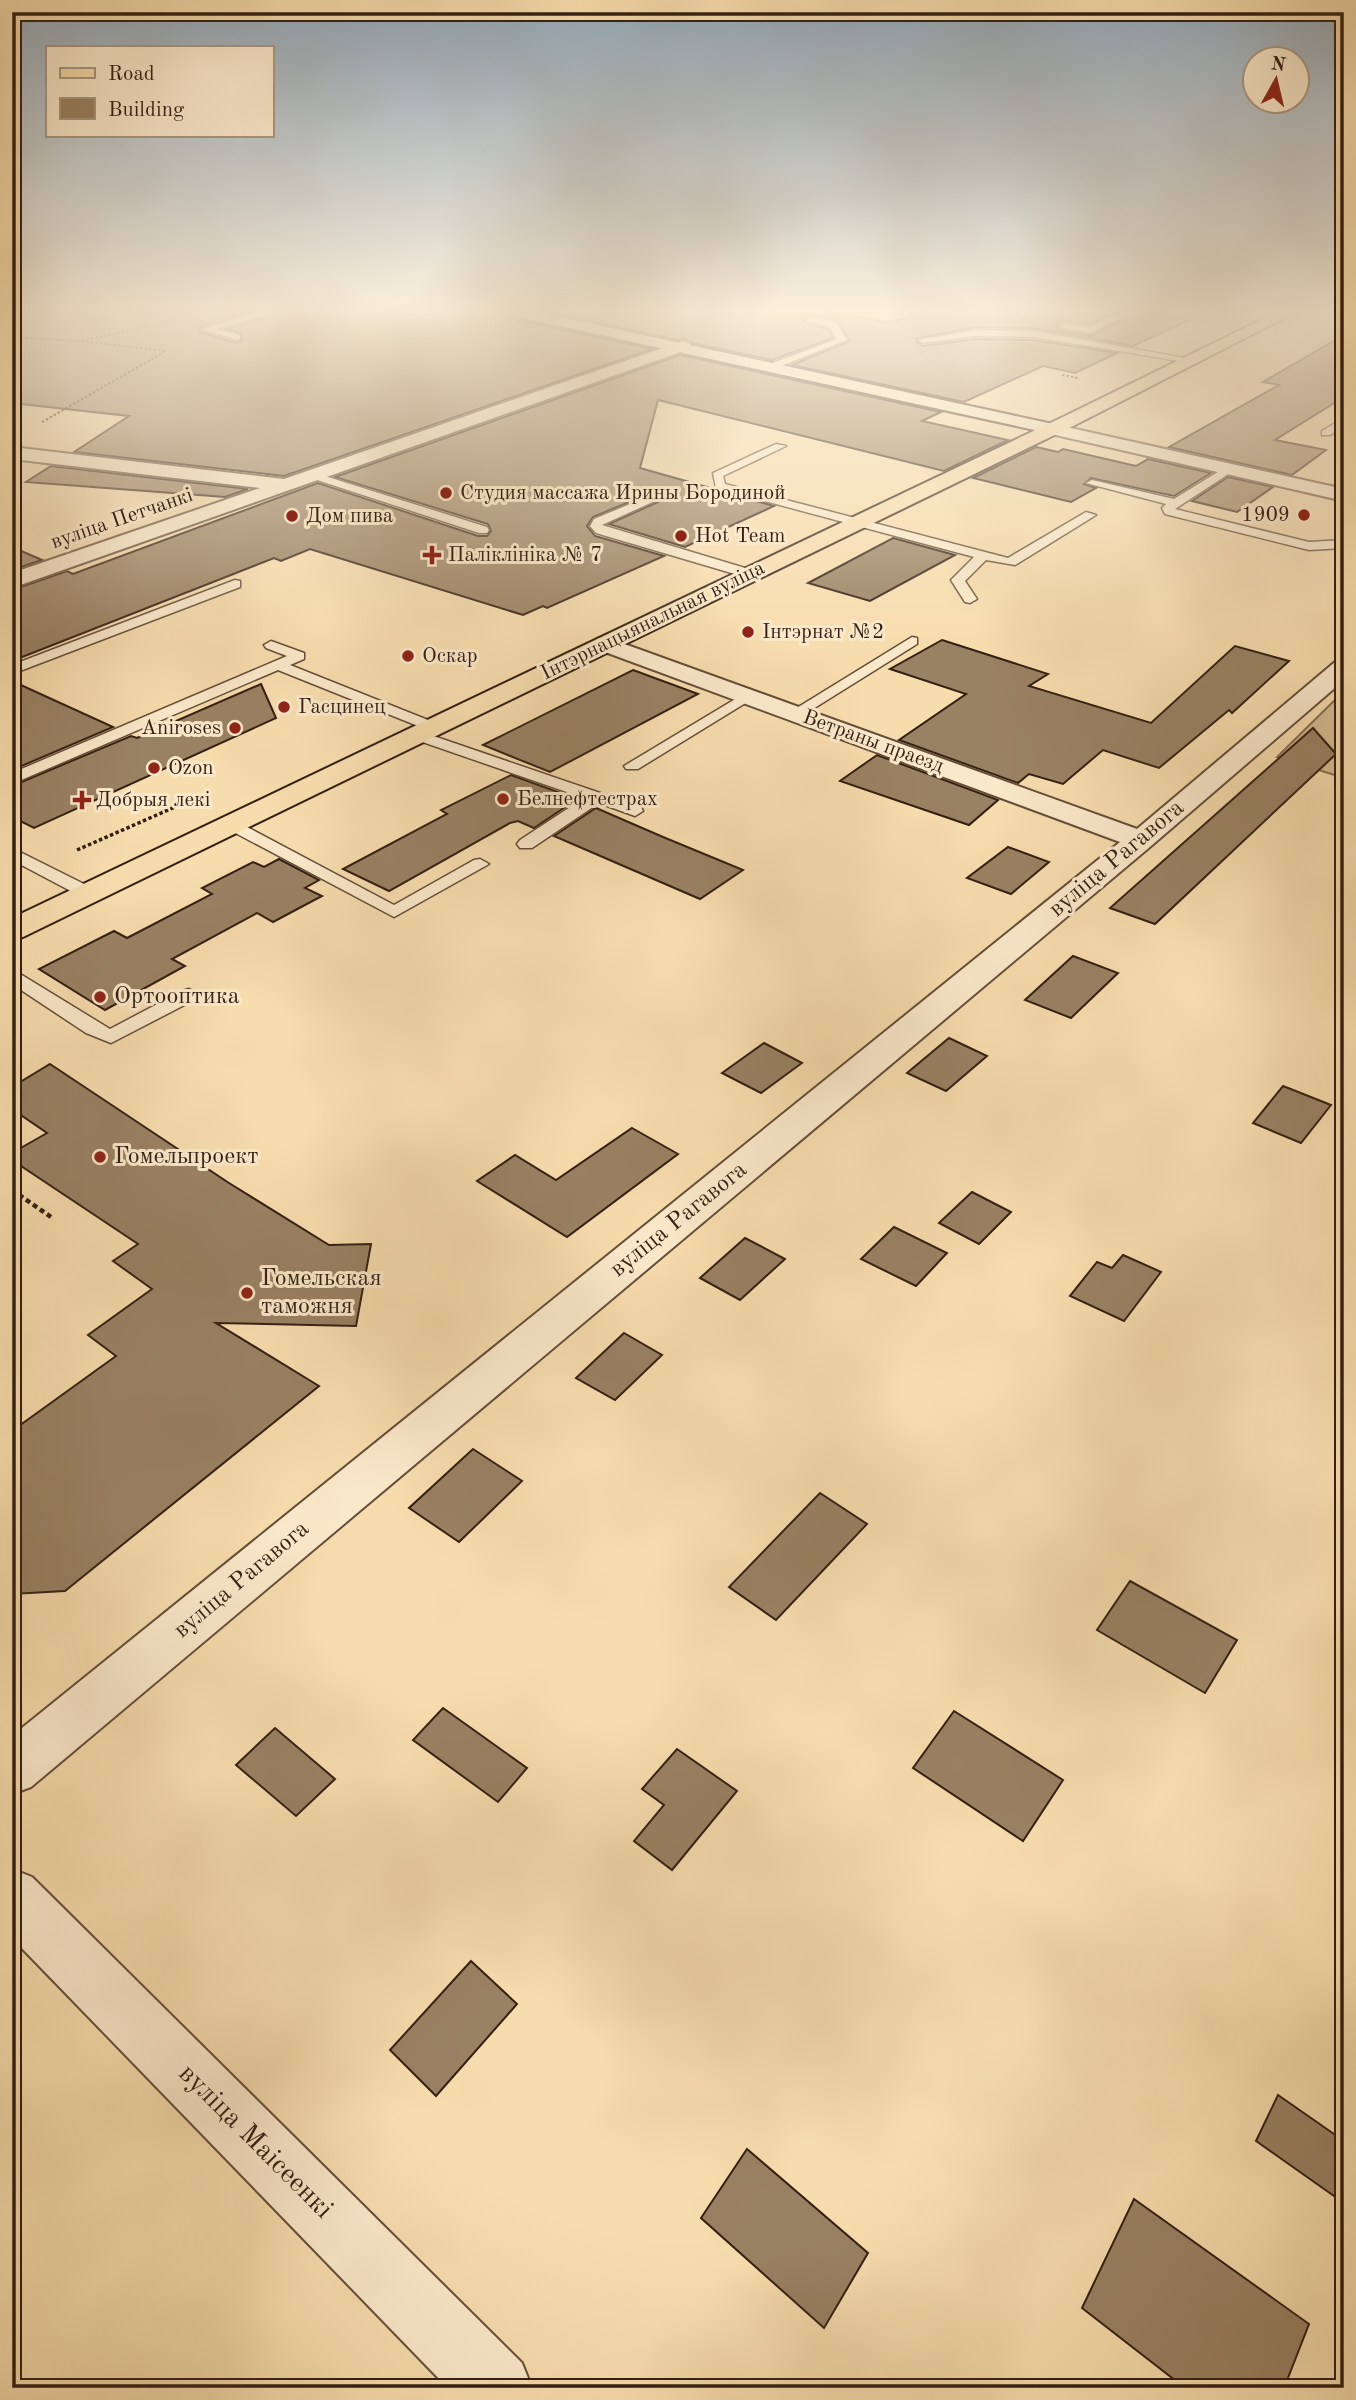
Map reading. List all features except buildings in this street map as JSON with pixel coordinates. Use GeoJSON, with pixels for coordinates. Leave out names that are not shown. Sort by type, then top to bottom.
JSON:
{"type":"FeatureCollection","features":[{"type":"Feature","properties":{"kind":"main road","name":"Інтэрнацыянальная вуліца"},"geometry":{"type":"LineString","coordinates":[[12,930],[1067,422]]}},
{"type":"Feature","properties":{"kind":"street","name":"вуліца Петчанкі"},"geometry":{"type":"LineString","coordinates":[[12,581],[468,422]]}},
{"type":"Feature","properties":{"kind":"street"},"geometry":{"type":"LineString","coordinates":[[1022,422],[1344,495]]}},
{"type":"Feature","properties":{"kind":"street"},"geometry":{"type":"LineString","coordinates":[[12,453],[288,486]]}},
{"type":"Feature","properties":{"kind":"street","name":"Ветраны праезд"},"geometry":{"type":"LineString","coordinates":[[605,644],[1141,840]]}},
{"type":"Feature","properties":{"kind":"street","name":"вуліца Рагавога"},"geometry":{"type":"LineString","coordinates":[[12,1769],[1141,840],[1344,667]]}},
{"type":"Feature","properties":{"kind":"street","name":"вуліца Маісеенкі"},"geometry":{"type":"LineString","coordinates":[[12,1897],[497,2388]]}},
{"type":"Feature","properties":{"kind":"lane"},"geometry":{"type":"LineString","coordinates":[[1326,433],[1342,422]]}},
{"type":"Feature","properties":{"kind":"lane"},"geometry":{"type":"LineString","coordinates":[[780,446],[717,475],[720,486],[1010,562],[1090,515]]}},
{"type":"Feature","properties":{"kind":"lane"},"geometry":{"type":"LineString","coordinates":[[1230,468],[1168,508],[1174,514],[1309,545],[1344,544]]}},
{"type":"Feature","properties":{"kind":"lane"},"geometry":{"type":"LineString","coordinates":[[315,476],[482,530]]}},
{"type":"Feature","properties":{"kind":"lane"},"geometry":{"type":"LineString","coordinates":[[1092,484],[1176,503]]}},
{"type":"Feature","properties":{"kind":"lane"},"geometry":{"type":"LineString","coordinates":[[651,500],[598,522],[596,526],[600,530],[750,575]]}},
{"type":"Feature","properties":{"kind":"lane"},"geometry":{"type":"LineString","coordinates":[[970,599],[958,580],[983,555]]}},
{"type":"Feature","properties":{"kind":"lane"},"geometry":{"type":"LineString","coordinates":[[12,670],[234,584]]}},
{"type":"Feature","properties":{"kind":"lane"},"geometry":{"type":"LineString","coordinates":[[795,714],[912,641]]}},
{"type":"Feature","properties":{"kind":"lane"},"geometry":{"type":"LineString","coordinates":[[12,779],[299,656],[271,645]]}},
{"type":"Feature","properties":{"kind":"lane"},"geometry":{"type":"LineString","coordinates":[[278,665],[425,731],[635,811]]}},
{"type":"Feature","properties":{"kind":"lane"},"geometry":{"type":"LineString","coordinates":[[632,766],[747,696]]}},
{"type":"Feature","properties":{"kind":"lane"},"geometry":{"type":"LineString","coordinates":[[526,844],[597,797]]}},
{"type":"Feature","properties":{"kind":"lane"},"geometry":{"type":"LineString","coordinates":[[232,824],[394,912],[480,864]]}},
{"type":"Feature","properties":{"kind":"lane"},"geometry":{"type":"LineString","coordinates":[[12,853],[88,893]]}},
{"type":"Feature","properties":{"kind":"lane"},"geometry":{"type":"LineString","coordinates":[[12,975],[93,1029],[111,1037],[190,995]]}},
{"type":"Feature","properties":{"kind":"path"},"geometry":{"type":"LineString","coordinates":[[36,426],[43,422]]}},
{"type":"Feature","properties":{"kind":"path"},"geometry":{"type":"LineString","coordinates":[[38,867],[178,806]]}},
{"type":"Feature","properties":{"kind":"path"},"geometry":{"type":"LineString","coordinates":[[12,1190],[51,1217]]}},
{"type":"Feature","properties":{"kind":"shaded area"},"geometry":{"type":"Polygon","coordinates":[[[1344,691],[1344,778],[1277,757],[1344,691]]]}},
{"type":"Feature","properties":{"kind":"place","name":"Студия массажа Ирины Бородиной"},"geometry":{"type":"Point","coordinates":[446,493]}},
{"type":"Feature","properties":{"kind":"place","name":"1909"},"geometry":{"type":"Point","coordinates":[1304,515]}},
{"type":"Feature","properties":{"kind":"place","name":"Дом пива"},"geometry":{"type":"Point","coordinates":[292,516]}},
{"type":"Feature","properties":{"kind":"place","name":"Hot Team"},"geometry":{"type":"Point","coordinates":[681,536]}},
{"type":"Feature","properties":{"kind":"place","name":"Паліклініка № 7"},"geometry":{"type":"Point","coordinates":[432,555]}},
{"type":"Feature","properties":{"kind":"place","name":"Інтэрнат №2"},"geometry":{"type":"Point","coordinates":[748,632]}},
{"type":"Feature","properties":{"kind":"place","name":"Оскар"},"geometry":{"type":"Point","coordinates":[408,656]}},
{"type":"Feature","properties":{"kind":"place","name":"Гасцинец"},"geometry":{"type":"Point","coordinates":[284,707]}},
{"type":"Feature","properties":{"kind":"place","name":"Aniroses"},"geometry":{"type":"Point","coordinates":[235,728]}},
{"type":"Feature","properties":{"kind":"place","name":"Ozon"},"geometry":{"type":"Point","coordinates":[154,768]}},
{"type":"Feature","properties":{"kind":"place","name":"Белнефтестрах"},"geometry":{"type":"Point","coordinates":[503,799]}},
{"type":"Feature","properties":{"kind":"place","name":"Добрыя лекі"},"geometry":{"type":"Point","coordinates":[82,800]}},
{"type":"Feature","properties":{"kind":"place","name":"Ортооптика"},"geometry":{"type":"Point","coordinates":[100,997]}},
{"type":"Feature","properties":{"kind":"place","name":"Гомельпроект"},"geometry":{"type":"Point","coordinates":[100,1157]}},
{"type":"Feature","properties":{"kind":"place","name":"Гомельская таможня"},"geometry":{"type":"Point","coordinates":[247,1293]}}]}
